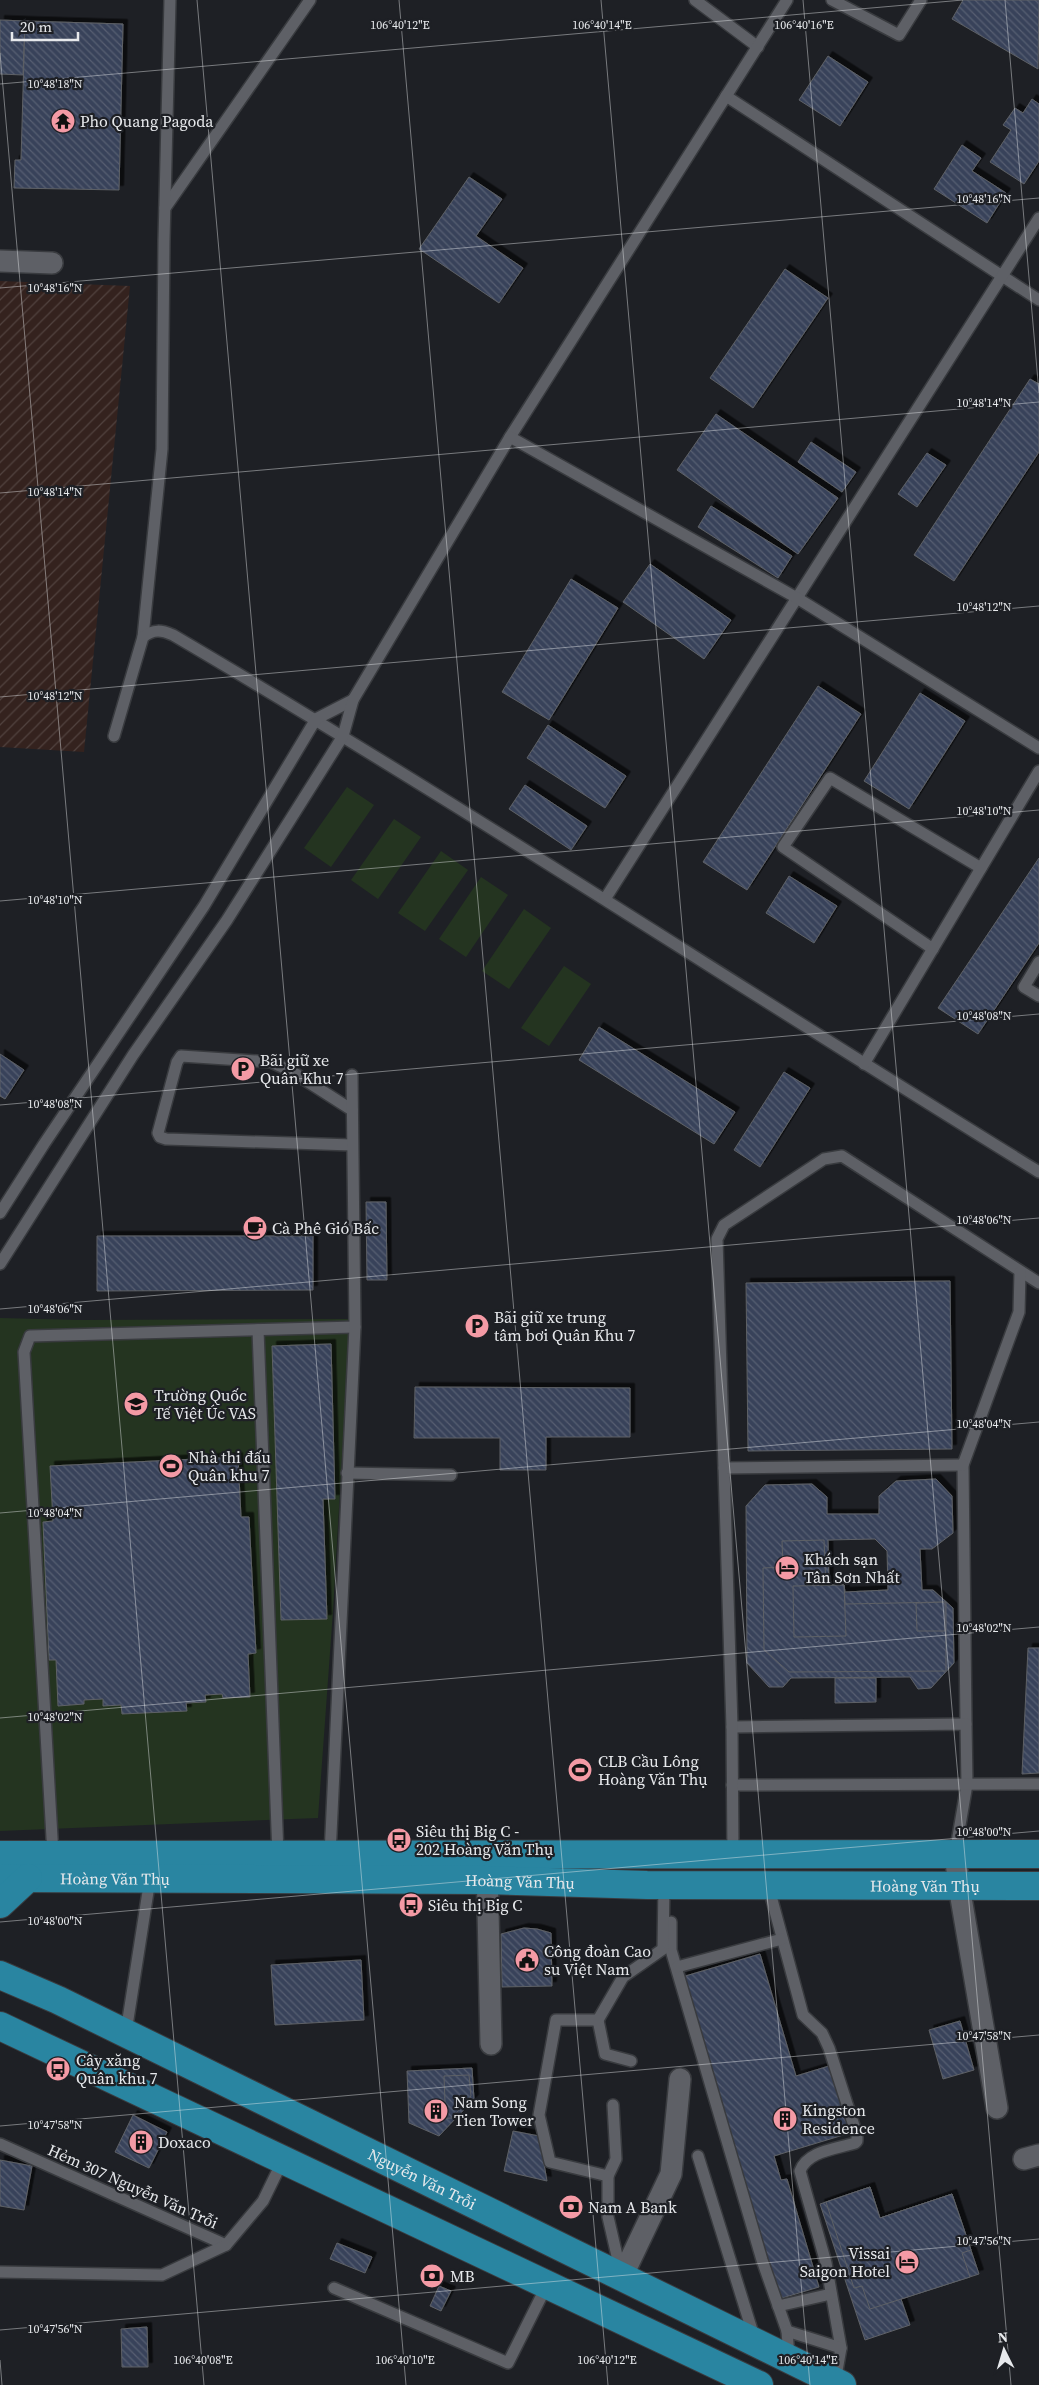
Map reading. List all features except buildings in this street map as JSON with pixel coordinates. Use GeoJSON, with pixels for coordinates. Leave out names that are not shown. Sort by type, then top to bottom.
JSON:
{"type":"FeatureCollection","features":[{"type":"Feature","properties":{"kind":"main road","name":"Hoàng Văn Thụ"},"geometry":{"type":"LineString","coordinates":[[0,1878],[45,1871],[487,1867],[733,1854],[1039,1854]]}},
{"type":"Feature","properties":{"kind":"main road","name":"Hoàng Văn Thụ"},"geometry":{"type":"LineString","coordinates":[[0,1855],[45,1871],[150,1879],[278,1868]]}},
{"type":"Feature","properties":{"kind":"main road","name":"Hoàng Văn Thụ"},"geometry":{"type":"LineString","coordinates":[[487,1867],[666,1885],[1039,1886]]}},
{"type":"Feature","properties":{"kind":"main road"},"geometry":{"type":"LineString","coordinates":[[0,1904],[45,1871]]}},
{"type":"Feature","properties":{"kind":"main road","name":"Nguyễn Văn Trỗi"},"geometry":{"type":"LineString","coordinates":[[4,1973],[838,2383]]}},
{"type":"Feature","properties":{"kind":"main road"},"geometry":{"type":"LineString","coordinates":[[0,2026],[759,2385]]}},
{"type":"Feature","properties":{"kind":"main road"},"geometry":{"type":"LineString","coordinates":[[283,2160],[304,2122]]}},
{"type":"Feature","properties":{"kind":"street"},"geometry":{"type":"LineString","coordinates":[[0,261],[52,263]]}},
{"type":"Feature","properties":{"kind":"street"},"geometry":{"type":"LineString","coordinates":[[955,1854],[997,2108]]}},
{"type":"Feature","properties":{"kind":"street"},"geometry":{"type":"LineString","coordinates":[[487,1867],[491,2044]]}},
{"type":"Feature","properties":{"kind":"street"},"geometry":{"type":"LineString","coordinates":[[622,2277],[671,2174],[680,2079]]}},
{"type":"Feature","properties":{"kind":"lane"},"geometry":{"type":"LineString","coordinates":[[114,736],[143,636],[162,449],[170,0]]}},
{"type":"Feature","properties":{"kind":"lane"},"geometry":{"type":"LineString","coordinates":[[166,208],[310,0]]}},
{"type":"Feature","properties":{"kind":"lane"},"geometry":{"type":"LineString","coordinates":[[695,0],[758,47]]}},
{"type":"Feature","properties":{"kind":"lane"},"geometry":{"type":"LineString","coordinates":[[0,1264],[133,1055],[227,920],[343,736],[353,700],[510,437],[787,0]]}},
{"type":"Feature","properties":{"kind":"lane"},"geometry":{"type":"LineString","coordinates":[[832,0],[899,35],[921,0]]}},
{"type":"Feature","properties":{"kind":"lane"},"geometry":{"type":"LineString","coordinates":[[726,96],[1039,300]]}},
{"type":"Feature","properties":{"kind":"lane"},"geometry":{"type":"LineString","coordinates":[[605,899],[1039,218]]}},
{"type":"Feature","properties":{"kind":"lane"},"geometry":{"type":"LineString","coordinates":[[510,437],[796,598],[1039,748]]}},
{"type":"Feature","properties":{"kind":"lane"},"geometry":{"type":"LineString","coordinates":[[143,636],[152,631],[163,631],[173,635],[316,718],[864,1064],[1039,1172]]}},
{"type":"Feature","properties":{"kind":"lane"},"geometry":{"type":"LineString","coordinates":[[0,1214],[44,1144],[204,906],[316,718],[353,700]]}},
{"type":"Feature","properties":{"kind":"lane"},"geometry":{"type":"LineString","coordinates":[[864,1064],[1039,771]]}},
{"type":"Feature","properties":{"kind":"lane"},"geometry":{"type":"LineString","coordinates":[[933,948],[784,847],[830,778],[981,868]]}},
{"type":"Feature","properties":{"kind":"lane"},"geometry":{"type":"LineString","coordinates":[[1039,962],[1024,987],[1039,996]]}},
{"type":"Feature","properties":{"kind":"lane"},"geometry":{"type":"LineString","coordinates":[[352,1110],[291,1071],[271,1062],[181,1056],[177,1062],[158,1133],[160,1137],[166,1139],[352,1145]]}},
{"type":"Feature","properties":{"kind":"lane"},"geometry":{"type":"LineString","coordinates":[[329,1868],[355,1327],[352,1075]]}},
{"type":"Feature","properties":{"kind":"lane"},"geometry":{"type":"LineString","coordinates":[[733,1854],[732,1727],[717,1239],[724,1225],[824,1160],[842,1156],[1039,1283]]}},
{"type":"Feature","properties":{"kind":"lane"},"geometry":{"type":"LineString","coordinates":[[955,1854],[967,1784],[962,1465],[1019,1312],[1020,1272]]}},
{"type":"Feature","properties":{"kind":"lane"},"geometry":{"type":"LineString","coordinates":[[45,1871],[24,1352],[30,1336],[355,1327]]}},
{"type":"Feature","properties":{"kind":"lane"},"geometry":{"type":"LineString","coordinates":[[258,1330],[278,1868]]}},
{"type":"Feature","properties":{"kind":"lane"},"geometry":{"type":"LineString","coordinates":[[724,1468],[962,1465]]}},
{"type":"Feature","properties":{"kind":"lane"},"geometry":{"type":"LineString","coordinates":[[347,1474],[451,1476]]}},
{"type":"Feature","properties":{"kind":"lane"},"geometry":{"type":"LineString","coordinates":[[732,1727],[966,1724]]}},
{"type":"Feature","properties":{"kind":"lane"},"geometry":{"type":"LineString","coordinates":[[732,1785],[1039,1784]]}},
{"type":"Feature","properties":{"kind":"lane"},"geometry":{"type":"LineString","coordinates":[[126,2034],[150,1879]]}},
{"type":"Feature","properties":{"kind":"lane"},"geometry":{"type":"LineString","coordinates":[[666,1885],[671,1950],[759,2250],[787,2331],[789,2359]]}},
{"type":"Feature","properties":{"kind":"lane"},"geometry":{"type":"LineString","coordinates":[[631,2061],[605,2054],[598,2020],[623,1977],[663,1949],[666,1885]]}},
{"type":"Feature","properties":{"kind":"lane"},"geometry":{"type":"LineString","coordinates":[[768,1885],[803,2015],[822,2033],[829,2048],[858,2141],[855,2144],[815,2155],[805,2161],[800,2171],[826,2262],[841,2348],[838,2383]]}},
{"type":"Feature","properties":{"kind":"lane"},"geometry":{"type":"LineString","coordinates":[[676,1967],[782,1939]]}},
{"type":"Feature","properties":{"kind":"lane"},"geometry":{"type":"LineString","coordinates":[[598,2020],[556,2020],[539,2115],[550,2162],[608,2176]]}},
{"type":"Feature","properties":{"kind":"lane"},"geometry":{"type":"LineString","coordinates":[[613,2105],[616,2159],[608,2176],[608,2217],[622,2277]]}},
{"type":"Feature","properties":{"kind":"lane","name":"Hẻm 307 Nguyễn Văn Trỗi"},"geometry":{"type":"LineString","coordinates":[[0,2144],[226,2245]]}},
{"type":"Feature","properties":{"kind":"lane"},"geometry":{"type":"LineString","coordinates":[[698,2156],[756,2344]]}},
{"type":"Feature","properties":{"kind":"lane","name":"Hẻm 307 Nguyễn Văn Trỗi"},"geometry":{"type":"LineString","coordinates":[[0,2272],[162,2275],[226,2245],[263,2201],[283,2160]]}},
{"type":"Feature","properties":{"kind":"lane"},"geometry":{"type":"LineString","coordinates":[[334,2288],[508,2363],[547,2285]]}},
{"type":"Feature","properties":{"kind":"lane"},"geometry":{"type":"LineString","coordinates":[[778,2306],[831,2294]]}},
{"type":"Feature","properties":{"kind":"lane"},"geometry":{"type":"LineString","coordinates":[[787,2331],[841,2348]]}},
{"type":"Feature","properties":{"kind":"shaded area"},"geometry":{"type":"Polygon","coordinates":[[[0,281],[130,286],[84,752],[0,747],[0,281]]]}},
{"type":"Feature","properties":{"kind":"green space"},"geometry":{"type":"Polygon","coordinates":[[[347,787],[374,805],[331,867],[304,848],[347,787]]]}},
{"type":"Feature","properties":{"kind":"green space"},"geometry":{"type":"Polygon","coordinates":[[[394,819],[421,837],[378,899],[351,880],[394,819]]]}},
{"type":"Feature","properties":{"kind":"green space"},"geometry":{"type":"Polygon","coordinates":[[[441,851],[468,870],[425,931],[398,913],[441,851]]]}},
{"type":"Feature","properties":{"kind":"green space"},"geometry":{"type":"Polygon","coordinates":[[[481,877],[508,895],[466,957],[439,939],[481,877]]]}},
{"type":"Feature","properties":{"kind":"green space"},"geometry":{"type":"Polygon","coordinates":[[[524,909],[551,928],[509,989],[482,971],[524,909]]]}},
{"type":"Feature","properties":{"kind":"green space"},"geometry":{"type":"Polygon","coordinates":[[[564,966],[591,984],[549,1046],[521,1028],[564,966]]]}},
{"type":"Feature","properties":{"kind":"green space","name":"Nhà thi đấu Quân khu 7"},"geometry":{"type":"Polygon","coordinates":[[[0,1318],[78,1320],[350,1319],[333,1611],[318,1818],[0,1831],[0,1318]]]}},
{"type":"Feature","properties":{"kind":"place","name":"Pho Quang Pagoda"},"geometry":{"type":"Point","coordinates":[63,121]}},
{"type":"Feature","properties":{"kind":"place","name":"Bãi giữ xe Quân Khu 7"},"geometry":{"type":"Point","coordinates":[243,1069]}},
{"type":"Feature","properties":{"kind":"place","name":"Cà Phê Gió Bấc"},"geometry":{"type":"Point","coordinates":[255,1228]}},
{"type":"Feature","properties":{"kind":"place","name":"Bãi giữ xe trung tâm bơi Quân Khu 7"},"geometry":{"type":"Point","coordinates":[477,1326]}},
{"type":"Feature","properties":{"kind":"place","name":"Trường Quốc Tế Việt Úc VAS"},"geometry":{"type":"Point","coordinates":[136,1404]}},
{"type":"Feature","properties":{"kind":"place","name":"Nhà thi đấu Quân khu 7"},"geometry":{"type":"Point","coordinates":[171,1466]}},
{"type":"Feature","properties":{"kind":"place","name":"Khách sạn Tân Sơn Nhất"},"geometry":{"type":"Point","coordinates":[787,1568]}},
{"type":"Feature","properties":{"kind":"place","name":"CLB Cầu Lông Hoàng Văn Thụ"},"geometry":{"type":"Point","coordinates":[580,1770]}},
{"type":"Feature","properties":{"kind":"place","name":"Siêu thị Big C - 202 Hoàng Văn Thụ"},"geometry":{"type":"Point","coordinates":[399,1840]}},
{"type":"Feature","properties":{"kind":"place","name":"Siêu thị Big C"},"geometry":{"type":"Point","coordinates":[411,1905]}},
{"type":"Feature","properties":{"kind":"place","name":"Công đoàn Cao su Việt Nam"},"geometry":{"type":"Point","coordinates":[527,1960]}},
{"type":"Feature","properties":{"kind":"place","name":"Cây xăng Quân khu 7"},"geometry":{"type":"Point","coordinates":[58,2069]}},
{"type":"Feature","properties":{"kind":"place","name":"Nam Song Tien Tower"},"geometry":{"type":"Point","coordinates":[436,2111]}},
{"type":"Feature","properties":{"kind":"place","name":"Kingston Residence"},"geometry":{"type":"Point","coordinates":[785,2119]}},
{"type":"Feature","properties":{"kind":"place","name":"Doxaco"},"geometry":{"type":"Point","coordinates":[141,2142]}},
{"type":"Feature","properties":{"kind":"place","name":"Nam A Bank"},"geometry":{"type":"Point","coordinates":[571,2207]}},
{"type":"Feature","properties":{"kind":"place","name":"Vissai Saigon Hotel"},"geometry":{"type":"Point","coordinates":[907,2262]}},
{"type":"Feature","properties":{"kind":"place","name":"MB"},"geometry":{"type":"Point","coordinates":[432,2276]}}]}
